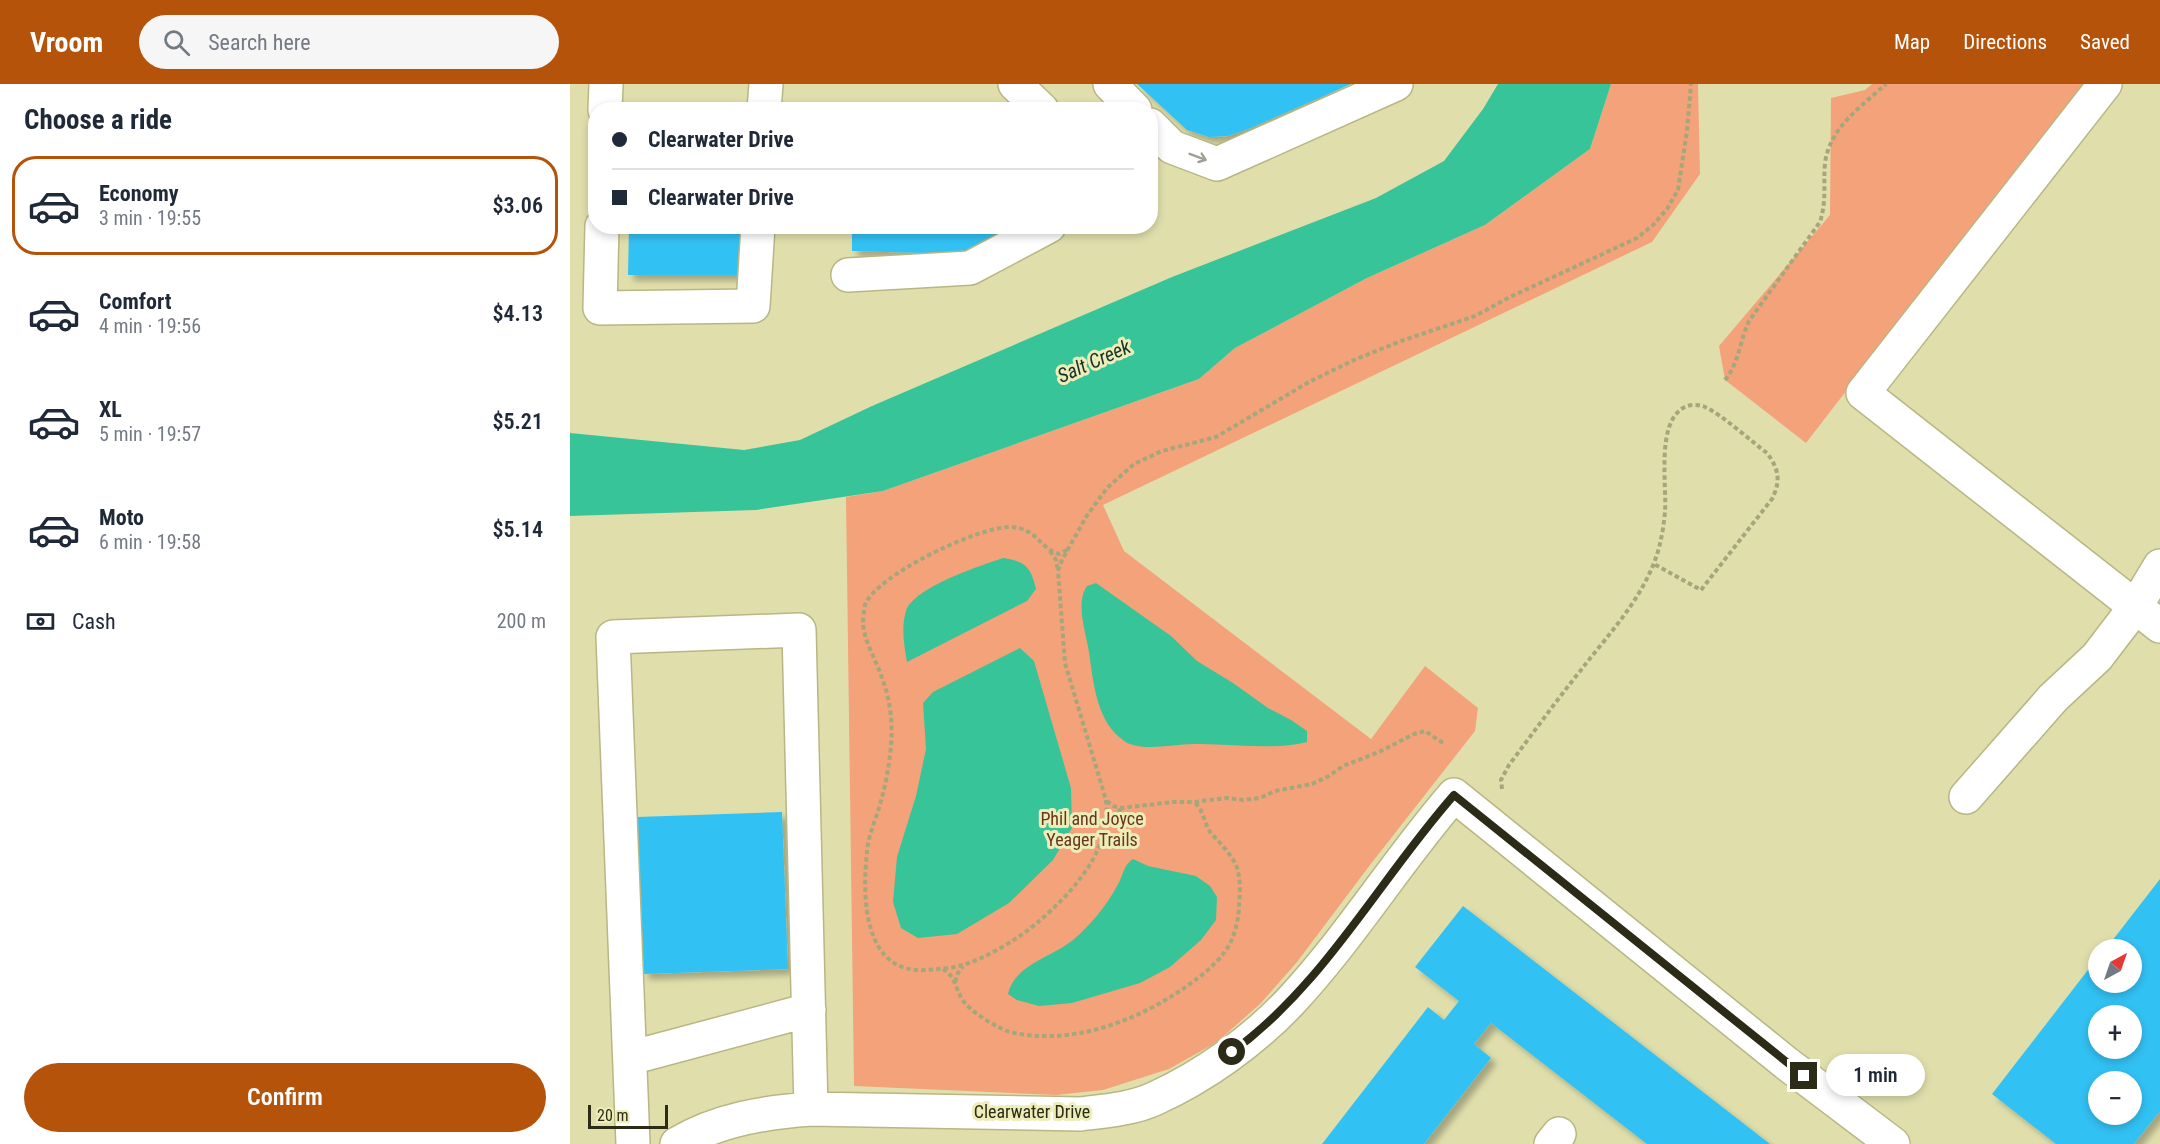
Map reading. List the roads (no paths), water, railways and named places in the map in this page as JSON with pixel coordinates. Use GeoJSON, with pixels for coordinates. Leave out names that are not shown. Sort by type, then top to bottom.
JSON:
{"type":"FeatureCollection","features":[{"type":"Feature","properties":{"kind":"street"},"geometry":{"type":"LineString","coordinates":[[605,102],[606,84]]}},
{"type":"Feature","properties":{"kind":"street"},"geometry":{"type":"LineString","coordinates":[[765,102],[766,84]]}},
{"type":"Feature","properties":{"kind":"street"},"geometry":{"type":"LineString","coordinates":[[1015,84],[1034,102]]}},
{"type":"Feature","properties":{"kind":"street"},"geometry":{"type":"LineString","coordinates":[[1110,84],[1127,102]]}},
{"type":"Feature","properties":{"kind":"street"},"geometry":{"type":"LineString","coordinates":[[1158,133],[1172,147],[1217,164],[1396,84]]}},
{"type":"Feature","properties":{"kind":"street"},"geometry":{"type":"LineString","coordinates":[[2105,84],[1863,393],[2148,616]]}},
{"type":"Feature","properties":{"kind":"street"},"geometry":{"type":"LineString","coordinates":[[602,234],[600,308],[753,306],[758,234]]}},
{"type":"Feature","properties":{"kind":"street"},"geometry":{"type":"LineString","coordinates":[[848,276],[970,268],[1034,234]]}},
{"type":"Feature","properties":{"kind":"street"},"geometry":{"type":"LineString","coordinates":[[1966,797],[2053,698],[2097,657],[2148,616],[2160,566]]}},
{"type":"Feature","properties":{"kind":"street"},"geometry":{"type":"LineString","coordinates":[[633,1144],[613,637],[799,630],[811,1109]]}},
{"type":"Feature","properties":{"kind":"street","name":"Clearwater Drive"},"geometry":{"type":"LineString","coordinates":[[677,1144],[728,1122],[773,1112],[811,1109],[1080,1114],[1122,1108],[1154,1099],[1201,1074],[1247,1041],[1288,1004],[1324,962],[1432,820],[1454,795],[1786,1063],[1893,1144]]}},
{"type":"Feature","properties":{"kind":"street"},"geometry":{"type":"LineString","coordinates":[[630,1058],[808,1010]]}},
{"type":"Feature","properties":{"kind":"water","name":"Salt Creek"},"geometry":{"type":"Polygon","coordinates":[[[1498,84],[1611,84],[1590,149],[1485,225],[1367,278],[1235,348],[1199,379],[883,491],[756,510],[570,516],[570,433],[744,450],[800,440],[872,406],[1172,277],[1376,198],[1444,161],[1483,109],[1498,84]]]}},
{"type":"Feature","properties":{"kind":"water"},"geometry":{"type":"Polygon","coordinates":[[[1003,558],[1022,563],[1032,575],[1036,589],[1027,601],[907,662],[904,624],[906,611],[912,602],[921,594],[949,578],[1003,558]]]}},
{"type":"Feature","properties":{"kind":"water"},"geometry":{"type":"Polygon","coordinates":[[[1096,583],[1171,636],[1197,661],[1307,731],[1307,742],[1279,746],[1194,744],[1154,747],[1138,746],[1124,741],[1111,729],[1105,719],[1094,686],[1082,618],[1082,601],[1087,586],[1096,583]]]}},
{"type":"Feature","properties":{"kind":"water"},"geometry":{"type":"Polygon","coordinates":[[[1020,648],[1034,661],[1071,788],[1072,828],[1053,860],[1009,903],[957,934],[918,938],[901,928],[893,902],[897,857],[916,796],[926,749],[923,703],[933,692],[1020,648]]]}},
{"type":"Feature","properties":{"kind":"water"},"geometry":{"type":"Polygon","coordinates":[[[1133,859],[1148,866],[1196,876],[1210,886],[1217,897],[1216,920],[1201,940],[1170,967],[1140,983],[1072,1003],[1039,1006],[1017,1000],[1008,994],[1012,984],[1026,969],[1073,940],[1092,922],[1133,859]]]}},
{"type":"Feature","properties":{"kind":"park label","name":"Phil and Joyce Yeager Trails"},"geometry":{"type":"Point","coordinates":[1092,829]}}]}
